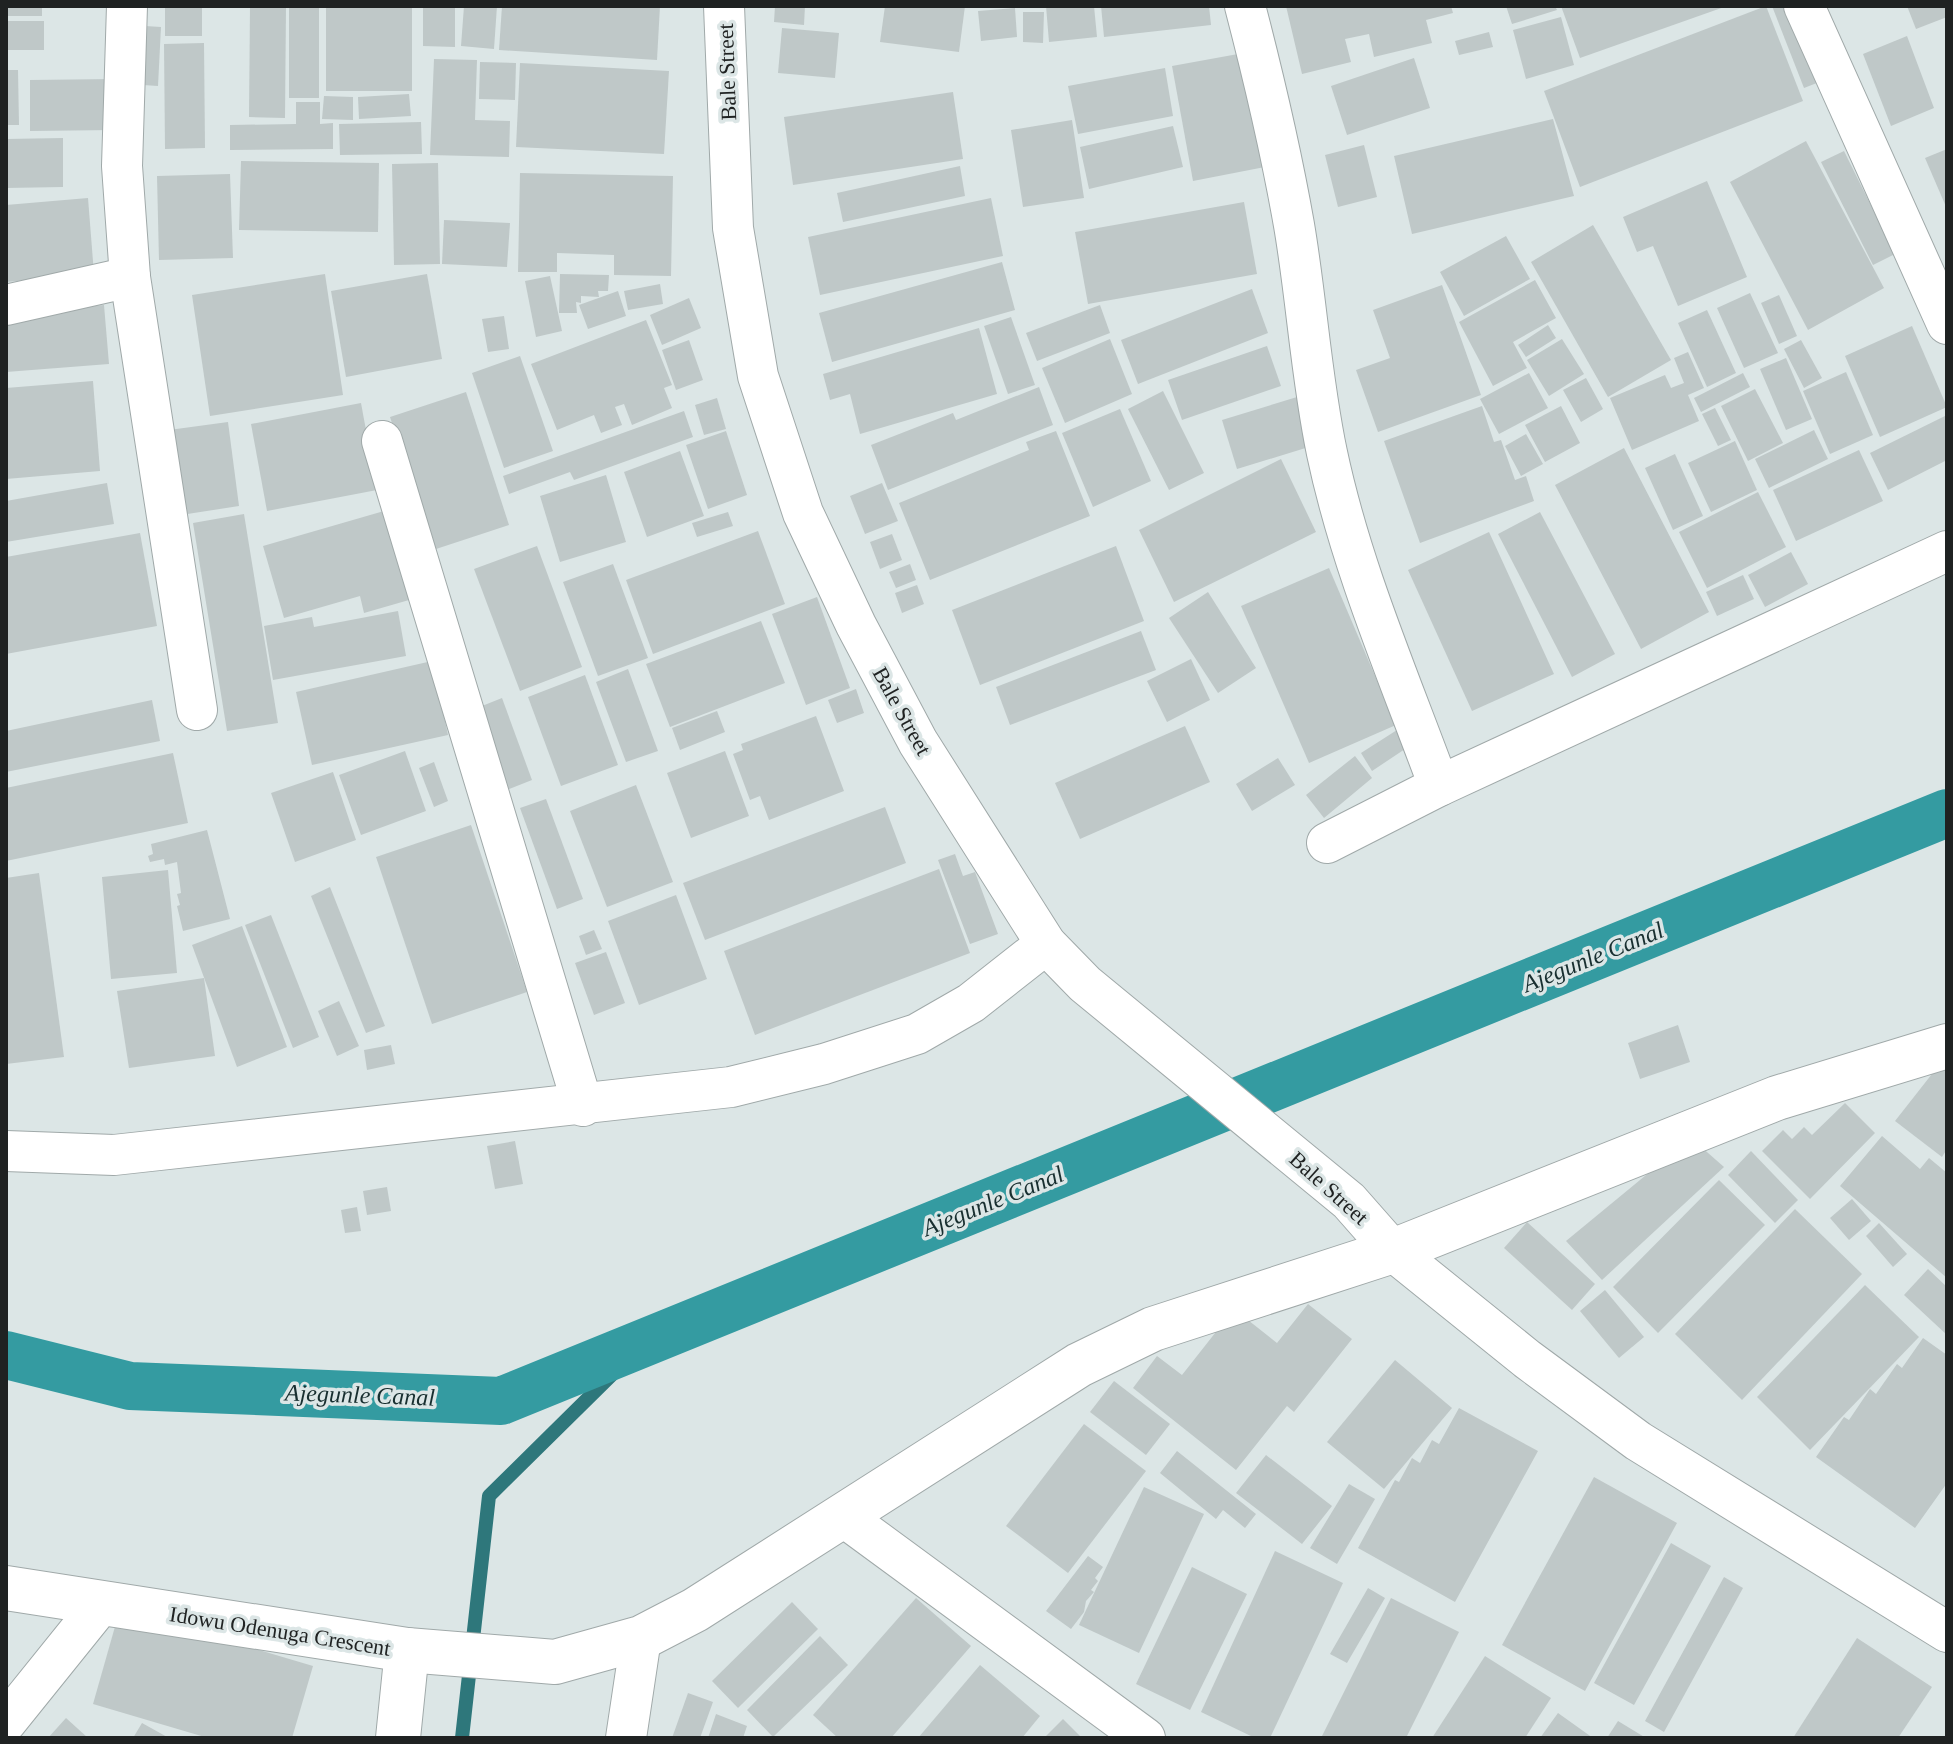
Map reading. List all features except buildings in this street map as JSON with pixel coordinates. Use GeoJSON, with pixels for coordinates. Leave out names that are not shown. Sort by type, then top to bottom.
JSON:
{"type":"FeatureCollection","features":[{"type":"Feature","properties":{"kind":"street"},"geometry":{"type":"LineString","coordinates":[[127,6],[122,166],[130,277],[197,710]]}},
{"type":"Feature","properties":{"kind":"street","name":"Bale Street"},"geometry":{"type":"LineString","coordinates":[[724,6],[733,228],[758,376],[803,513],[856,625],[918,742],[1046,944],[1085,984],[1349,1201],[1393,1251],[1527,1359],[1638,1441],[1947,1632]]}},
{"type":"Feature","properties":{"kind":"street"},"geometry":{"type":"LineString","coordinates":[[1245,6],[1276,127],[1295,228],[1309,355],[1327,455],[1350,541],[1439,786]]}},
{"type":"Feature","properties":{"kind":"street"},"geometry":{"type":"LineString","coordinates":[[1804,6],[1947,324]]}},
{"type":"Feature","properties":{"kind":"street"},"geometry":{"type":"LineString","coordinates":[[6,305],[130,277]]}},
{"type":"Feature","properties":{"kind":"street"},"geometry":{"type":"LineString","coordinates":[[382,441],[583,1106]]}},
{"type":"Feature","properties":{"kind":"street"},"geometry":{"type":"LineString","coordinates":[[1327,843],[1439,786],[1947,551]]}},
{"type":"Feature","properties":{"kind":"street"},"geometry":{"type":"LineString","coordinates":[[6,1151],[114,1155],[583,1106],[731,1087],[824,1064],[917,1034],[971,1003],[1046,944]]}},
{"type":"Feature","properties":{"kind":"street"},"geometry":{"type":"LineString","coordinates":[[626,1738],[641,1638],[744,1582],[1079,1365],[1153,1329],[1393,1251],[1777,1098],[1943,1052]]}},
{"type":"Feature","properties":{"kind":"street"},"geometry":{"type":"LineString","coordinates":[[844,1517],[1145,1738]]}},
{"type":"Feature","properties":{"kind":"street","name":"Idowu Odenuga Crescent"},"geometry":{"type":"LineString","coordinates":[[6,1588],[407,1650],[555,1662],[641,1638]]}},
{"type":"Feature","properties":{"kind":"street"},"geometry":{"type":"LineString","coordinates":[[6,1722],[101,1604]]}},
{"type":"Feature","properties":{"kind":"street"},"geometry":{"type":"LineString","coordinates":[[398,1738],[407,1650]]}},
{"type":"Feature","properties":{"kind":"waterway","name":"Ajegunle Canal"},"geometry":{"type":"LineString","coordinates":[[6,1355],[130,1386],[501,1401],[1947,813]]}},
{"type":"Feature","properties":{"kind":"waterway"},"geometry":{"type":"LineString","coordinates":[[462,1738],[489,1496],[644,1343]]}}]}
